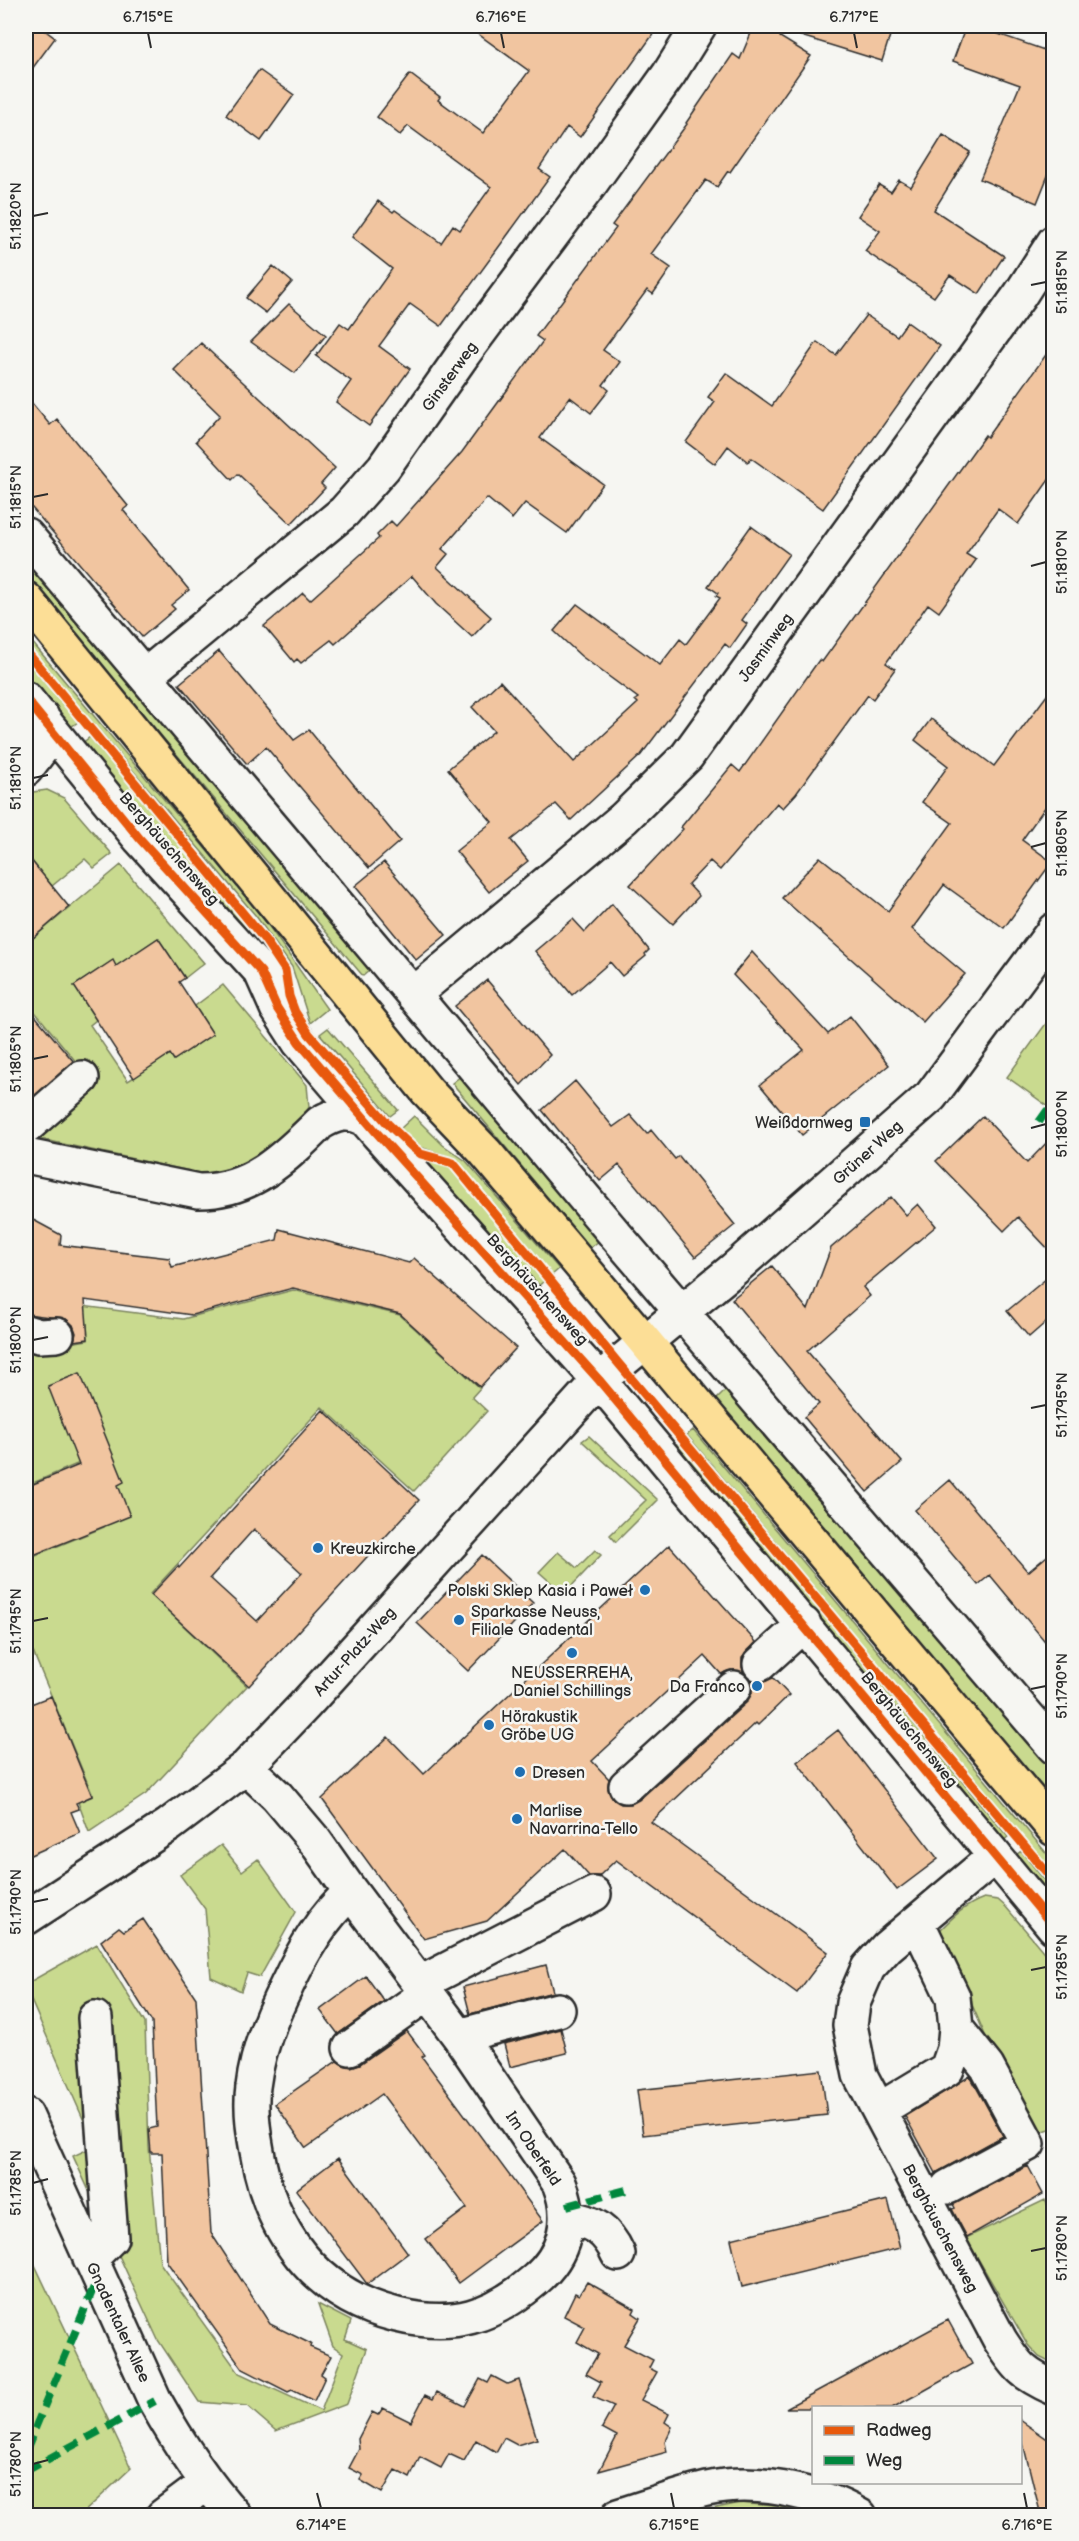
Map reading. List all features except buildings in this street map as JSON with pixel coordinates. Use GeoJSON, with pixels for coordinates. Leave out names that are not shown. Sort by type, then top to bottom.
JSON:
{"type":"FeatureCollection","features":[{"type":"Feature","properties":{"kind":"main road"},"geometry":{"type":"LineString","coordinates":[[26,599],[427,1091],[485,1152],[1053,1829]]}},
{"type":"Feature","properties":{"kind":"street","name":"Ginsterweg"},"geometry":{"type":"LineString","coordinates":[[145,676],[344,512],[384,467],[464,353],[669,74],[699,26]]}},
{"type":"Feature","properties":{"kind":"street","name":"Jasminweg"},"geometry":{"type":"LineString","coordinates":[[413,995],[615,825],[687,756],[1020,295],[1053,242]]}},
{"type":"Feature","properties":{"kind":"street"},"geometry":{"type":"LineString","coordinates":[[26,536],[1053,1747]]}},
{"type":"Feature","properties":{"kind":"street","name":"Berghäuschensweg"},"geometry":{"type":"LineString","coordinates":[[26,769],[42,748],[34,708]]}},
{"type":"Feature","properties":{"kind":"street","name":"Berghäuschensweg"},"geometry":{"type":"LineString","coordinates":[[34,708],[140,839],[261,972],[277,1008],[299,1042],[599,1380],[804,1624],[1053,1927]]}},
{"type":"Feature","properties":{"kind":"street","name":"Grüner Weg"},"geometry":{"type":"LineString","coordinates":[[645,1342],[930,1096],[1053,930]]}},
{"type":"Feature","properties":{"kind":"street"},"geometry":{"type":"LineString","coordinates":[[26,1127],[82,1078]]}},
{"type":"Feature","properties":{"kind":"street"},"geometry":{"type":"LineString","coordinates":[[26,1156],[198,1191],[220,1191],[239,1185],[267,1171],[320,1123],[329,1118],[346,1113],[365,1119]]}},
{"type":"Feature","properties":{"kind":"street","name":"Artur-Platz-Weg"},"geometry":{"type":"LineString","coordinates":[[26,1918],[169,1824],[246,1767],[599,1380],[645,1342]]}},
{"type":"Feature","properties":{"kind":"street"},"geometry":{"type":"LineString","coordinates":[[760,1664],[804,1624]]}},
{"type":"Feature","properties":{"kind":"street"},"geometry":{"type":"LineString","coordinates":[[626,1786],[734,1688]]}},
{"type":"Feature","properties":{"kind":"street","name":"Im Oberfeld"},"geometry":{"type":"LineString","coordinates":[[246,1767],[277,1796],[315,1840],[459,2036],[559,2182],[565,2198],[567,2218],[561,2248],[546,2271],[534,2281],[495,2309],[478,2316],[448,2321],[401,2316],[362,2304],[321,2277],[287,2237],[272,2208],[259,2164],[252,2105],[255,2073],[268,2028],[293,1973],[322,1923],[337,1904],[351,1892]]}},
{"type":"Feature","properties":{"kind":"street","name":"Berghäuschensweg"},"geometry":{"type":"LineString","coordinates":[[995,1856],[887,1947],[868,1968],[853,2003],[850,2025],[854,2055],[860,2075],[1000,2340],[1016,2366],[1031,2378],[1053,2388]]}},
{"type":"Feature","properties":{"kind":"street"},"geometry":{"type":"LineString","coordinates":[[350,2048],[424,1988],[594,1894]]}},
{"type":"Feature","properties":{"kind":"street"},"geometry":{"type":"LineString","coordinates":[[879,2110],[947,2069],[954,2049],[956,2028],[953,1997],[917,1922]]}},
{"type":"Feature","properties":{"kind":"street"},"geometry":{"type":"LineString","coordinates":[[459,2036],[558,2010]]}},
{"type":"Feature","properties":{"kind":"street"},"geometry":{"type":"LineString","coordinates":[[90,2259],[111,2238],[95,2018]]}},
{"type":"Feature","properties":{"kind":"street"},"geometry":{"type":"LineString","coordinates":[[948,2187],[1028,2144],[987,2067],[956,2028]]}},
{"type":"Feature","properties":{"kind":"street","name":"Gnadentaler Allee"},"geometry":{"type":"LineString","coordinates":[[26,2115],[156,2401],[176,2439],[207,2483],[235,2516]]}},
{"type":"Feature","properties":{"kind":"street"},"geometry":{"type":"LineString","coordinates":[[567,2218],[597,2225],[611,2238],[618,2254]]}},
{"type":"Feature","properties":{"kind":"street"},"geometry":{"type":"LineString","coordinates":[[163,2516],[207,2483]]}},
{"type":"Feature","properties":{"kind":"street"},"geometry":{"type":"LineString","coordinates":[[618,2516],[708,2489],[744,2486],[779,2488],[815,2497],[860,2516]]}},
{"type":"Feature","properties":{"kind":"green space"},"geometry":{"type":"Polygon","coordinates":[[[26,561],[371,969],[363,976],[26,575],[26,561]]]}},
{"type":"Feature","properties":{"kind":"green space"},"geometry":{"type":"Polygon","coordinates":[[[26,635],[261,915],[327,1009],[310,1023],[292,967],[256,916],[26,644],[26,635]]]}},
{"type":"Feature","properties":{"kind":"green space"},"geometry":{"type":"Polygon","coordinates":[[[26,660],[78,722],[66,730],[26,683],[26,660]]]}},
{"type":"Feature","properties":{"kind":"green space"},"geometry":{"type":"Polygon","coordinates":[[[90,737],[263,945],[281,973],[273,979],[77,747],[90,737]]]}},
{"type":"Feature","properties":{"kind":"green space"},"geometry":{"type":"Polygon","coordinates":[[[47,790],[64,798],[112,854],[94,868],[85,859],[52,886],[26,854],[26,796],[33,792],[47,790]]]}},
{"type":"Feature","properties":{"kind":"green space"},"geometry":{"type":"Polygon","coordinates":[[[121,865],[204,963],[185,978],[158,938],[116,966],[112,961],[74,986],[96,1020],[90,1025],[128,1081],[170,1054],[174,1060],[213,1034],[195,1006],[223,985],[307,1085],[309,1107],[303,1119],[246,1164],[222,1172],[204,1174],[40,1139],[96,1086],[26,1001],[26,944],[121,865]]]}},
{"type":"Feature","properties":{"kind":"green space"},"geometry":{"type":"Polygon","coordinates":[[[1053,1014],[1053,1110],[1007,1077],[1053,1014]]]}},
{"type":"Feature","properties":{"kind":"green space"},"geometry":{"type":"Polygon","coordinates":[[[328,1028],[398,1110],[390,1116],[320,1034],[328,1028]]]}},
{"type":"Feature","properties":{"kind":"green space"},"geometry":{"type":"Polygon","coordinates":[[[461,1076],[599,1241],[590,1248],[452,1083],[461,1076]]]}},
{"type":"Feature","properties":{"kind":"green space"},"geometry":{"type":"Polygon","coordinates":[[[414,1116],[443,1145],[466,1161],[559,1269],[552,1275],[455,1159],[425,1149],[407,1137],[400,1129],[414,1116]]]}},
{"type":"Feature","properties":{"kind":"green space"},"geometry":{"type":"Polygon","coordinates":[[[419,1158],[432,1159],[451,1168],[544,1281],[534,1290],[419,1158]]]}},
{"type":"Feature","properties":{"kind":"green space"},"geometry":{"type":"Polygon","coordinates":[[[293,1290],[400,1315],[480,1388],[472,1397],[487,1411],[414,1491],[322,1407],[150,1594],[247,1686],[146,1794],[89,1832],[78,1802],[93,1796],[26,1635],[26,1559],[104,1527],[77,1464],[26,1486],[26,1351],[88,1340],[87,1324],[45,1326],[59,1303],[183,1319],[293,1290]]]}},
{"type":"Feature","properties":{"kind":"green space"},"geometry":{"type":"Polygon","coordinates":[[[728,1388],[1053,1768],[1053,1803],[716,1400],[728,1388]]]}},
{"type":"Feature","properties":{"kind":"green space"},"geometry":{"type":"Polygon","coordinates":[[[693,1430],[1053,1861],[1053,1874],[687,1435],[693,1430]]]}},
{"type":"Feature","properties":{"kind":"green space"},"geometry":{"type":"Polygon","coordinates":[[[589,1436],[658,1500],[616,1542],[610,1535],[646,1500],[582,1441],[589,1436]]]}},
{"type":"Feature","properties":{"kind":"green space"},"geometry":{"type":"Polygon","coordinates":[[[679,1442],[1008,1837],[999,1844],[671,1449],[679,1442]]]}},
{"type":"Feature","properties":{"kind":"green space"},"geometry":{"type":"Polygon","coordinates":[[[595,1550],[601,1555],[564,1594],[539,1572],[558,1552],[577,1568],[595,1550]]]}},
{"type":"Feature","properties":{"kind":"green space"},"geometry":{"type":"Polygon","coordinates":[[[221,1845],[242,1871],[258,1859],[296,1912],[260,1977],[247,1973],[241,1991],[211,1977],[205,1909],[180,1875],[221,1845]]]}},
{"type":"Feature","properties":{"kind":"green space"},"geometry":{"type":"Polygon","coordinates":[[[1021,1851],[1053,1891],[1053,1903],[1015,1856],[1021,1851]]]}},
{"type":"Feature","properties":{"kind":"green space"},"geometry":{"type":"Polygon","coordinates":[[[984,1898],[998,1900],[1006,1907],[1053,1963],[1053,2128],[1034,2134],[997,2063],[940,1930],[965,1908],[984,1898]]]}},
{"type":"Feature","properties":{"kind":"green space"},"geometry":{"type":"Polygon","coordinates":[[[97,1944],[145,2023],[149,2147],[160,2263],[239,2373],[321,2411],[343,2353],[333,2346],[318,2304],[351,2321],[345,2339],[367,2349],[347,2404],[276,2431],[247,2406],[199,2402],[158,2340],[73,2156],[95,2146],[26,1989],[26,1984],[97,1944]]]}},
{"type":"Feature","properties":{"kind":"green space"},"geometry":{"type":"Polygon","coordinates":[[[1045,2200],[1054,2218],[1053,2364],[1039,2357],[1028,2345],[966,2238],[1045,2200]]]}},
{"type":"Feature","properties":{"kind":"green space"},"geometry":{"type":"Polygon","coordinates":[[[26,2246],[131,2468],[81,2515],[26,2515],[26,2246]]]}},
{"type":"Feature","properties":{"kind":"green space"},"geometry":{"type":"Polygon","coordinates":[[[740,2503],[799,2508],[812,2515],[679,2516],[740,2503]]]}},
{"type":"Feature","properties":{"kind":"marked path"},"geometry":{"type":"LineString","coordinates":[[1039,1122],[1054,1101]]}},
{"type":"Feature","properties":{"kind":"marked path"},"geometry":{"type":"LineString","coordinates":[[567,2206],[626,2190]]}},
{"type":"Feature","properties":{"kind":"marked path"},"geometry":{"type":"LineString","coordinates":[[26,2450],[98,2277]]}},
{"type":"Feature","properties":{"kind":"marked path"},"geometry":{"type":"LineString","coordinates":[[26,2471],[155,2401]]}},
{"type":"Feature","properties":{"kind":"cycle path"},"geometry":{"type":"LineString","coordinates":[[26,651],[265,940],[285,970],[289,996],[295,1012],[309,1034],[388,1124],[412,1147],[421,1154],[453,1163],[1054,1881]]}},
{"type":"Feature","properties":{"kind":"cycle path"},"geometry":{"type":"LineString","coordinates":[[26,699],[140,839],[261,972],[277,1008],[299,1042],[377,1133],[599,1380],[1054,1927]]}},
{"type":"Feature","properties":{"kind":"place","name":"Weißdornweg"},"geometry":{"type":"Point","coordinates":[865,1122]}},
{"type":"Feature","properties":{"kind":"place","name":"Kreuzkirche"},"geometry":{"type":"Point","coordinates":[318,1548]}},
{"type":"Feature","properties":{"kind":"place","name":"Polski Sklep Kasia i Paweł"},"geometry":{"type":"Point","coordinates":[645,1590]}},
{"type":"Feature","properties":{"kind":"place","name":"Sparkasse Neuss, Filiale Gnadental"},"geometry":{"type":"Point","coordinates":[459,1620]}},
{"type":"Feature","properties":{"kind":"place","name":"NEUSSERREHA, Daniel Schillings"},"geometry":{"type":"Point","coordinates":[572,1653]}},
{"type":"Feature","properties":{"kind":"place","name":"Da Franco"},"geometry":{"type":"Point","coordinates":[757,1686]}},
{"type":"Feature","properties":{"kind":"place","name":"Hörakustik Gröbe UG"},"geometry":{"type":"Point","coordinates":[489,1725]}},
{"type":"Feature","properties":{"kind":"place","name":"Dresen"},"geometry":{"type":"Point","coordinates":[520,1772]}},
{"type":"Feature","properties":{"kind":"place","name":"Marlise Navarrina-Tello"},"geometry":{"type":"Point","coordinates":[517,1819]}}]}
